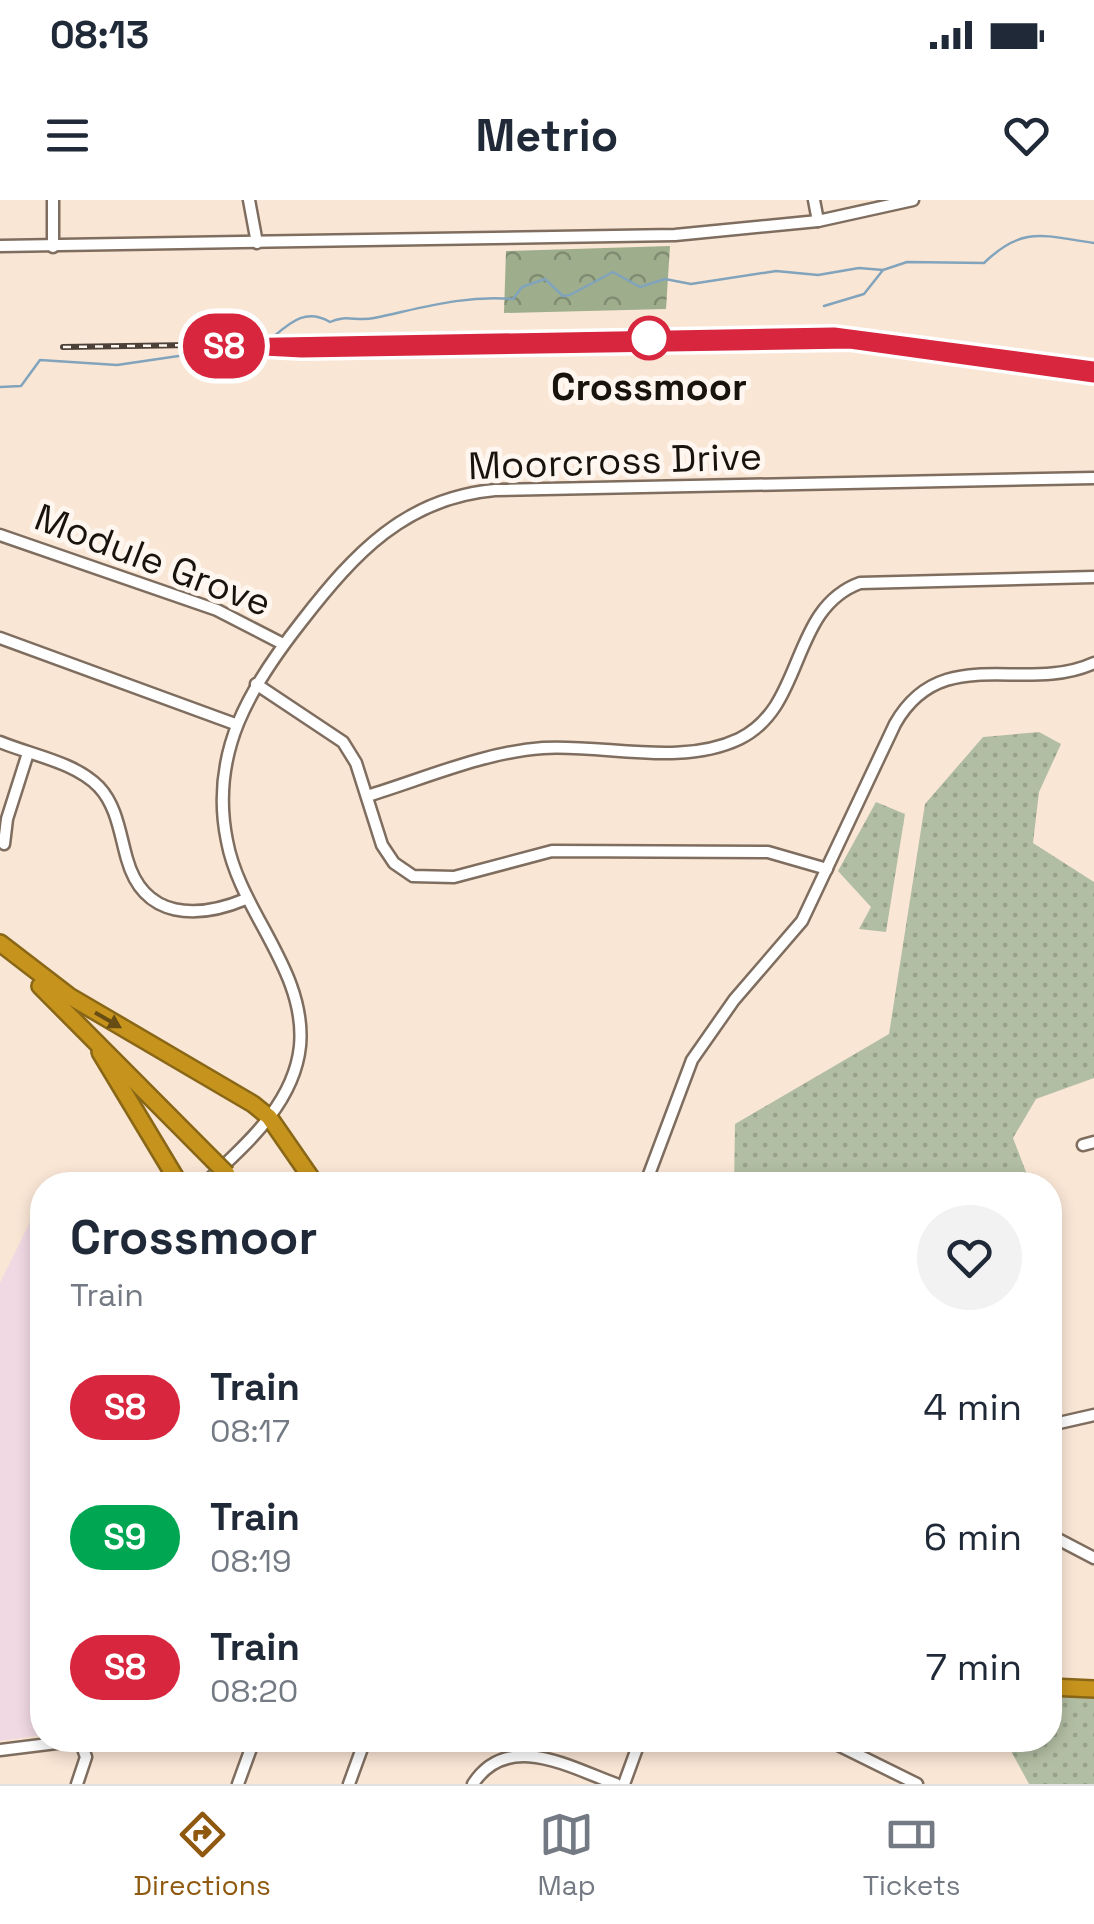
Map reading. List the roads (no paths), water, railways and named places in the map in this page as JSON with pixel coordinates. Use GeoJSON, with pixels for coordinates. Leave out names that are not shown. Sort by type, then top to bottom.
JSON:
{"type":"FeatureCollection","features":[{"type":"Feature","properties":{"kind":"highway"},"geometry":{"type":"LineString","coordinates":[[0,944],[69,996],[253,1104],[269,1117],[307,1172]]}},
{"type":"Feature","properties":{"kind":"highway"},"geometry":{"type":"LineString","coordinates":[[0,944],[224,1172]]}},
{"type":"Feature","properties":{"kind":"highway"},"geometry":{"type":"LineString","coordinates":[[94,1040],[128,1104],[172,1172]]}},
{"type":"Feature","properties":{"kind":"highway"},"geometry":{"type":"LineString","coordinates":[[1062,1688],[1093,1689]]}},
{"type":"Feature","properties":{"kind":"street"},"geometry":{"type":"LineString","coordinates":[[249,200],[257,243]]}},
{"type":"Feature","properties":{"kind":"street"},"geometry":{"type":"LineString","coordinates":[[814,200],[818,220]]}},
{"type":"Feature","properties":{"kind":"street"},"geometry":{"type":"LineString","coordinates":[[0,246],[688,234],[818,220],[912,200]]}},
{"type":"Feature","properties":{"kind":"street"},"geometry":{"type":"LineString","coordinates":[[52,201],[53,247]]}},
{"type":"Feature","properties":{"kind":"street","name":"Moorcross Drive"},"geometry":{"type":"LineString","coordinates":[[216,1172],[269,1117],[292,1081],[300,1032],[290,984],[246,899],[230,854],[222,802],[235,724],[284,644],[371,540],[409,514],[462,494],[515,488],[1094,478]]}},
{"type":"Feature","properties":{"kind":"street","name":"Module Grove"},"geometry":{"type":"LineString","coordinates":[[0,534],[217,610],[284,644]]}},
{"type":"Feature","properties":{"kind":"street"},"geometry":{"type":"LineString","coordinates":[[367,796],[531,749],[694,750],[735,740],[775,708],[822,607],[839,592],[860,583],[1094,577]]}},
{"type":"Feature","properties":{"kind":"street"},"geometry":{"type":"LineString","coordinates":[[0,638],[235,724]]}},
{"type":"Feature","properties":{"kind":"street"},"geometry":{"type":"LineString","coordinates":[[650,1172],[698,1048],[802,921],[895,724],[920,691],[958,676],[1070,672],[1094,663]]}},
{"type":"Feature","properties":{"kind":"street"},"geometry":{"type":"LineString","coordinates":[[256,684],[335,733],[356,763],[388,855],[402,870],[427,879],[552,852],[768,852],[826,869]]}},
{"type":"Feature","properties":{"kind":"street"},"geometry":{"type":"LineString","coordinates":[[0,742],[78,773],[99,787],[114,814],[135,880],[158,904],[204,914],[246,899]]}},
{"type":"Feature","properties":{"kind":"street"},"geometry":{"type":"LineString","coordinates":[[4,844],[9,812],[28,753]]}},
{"type":"Feature","properties":{"kind":"street"},"geometry":{"type":"LineString","coordinates":[[1062,1422],[1094,1415]]}},
{"type":"Feature","properties":{"kind":"street"},"geometry":{"type":"LineString","coordinates":[[1062,1541],[1094,1558]]}},
{"type":"Feature","properties":{"kind":"street"},"geometry":{"type":"LineString","coordinates":[[0,1750],[30,1746]]}},
{"type":"Feature","properties":{"kind":"street"},"geometry":{"type":"LineString","coordinates":[[77,1784],[84,1752]]}},
{"type":"Feature","properties":{"kind":"street"},"geometry":{"type":"LineString","coordinates":[[238,1784],[250,1752]]}},
{"type":"Feature","properties":{"kind":"street"},"geometry":{"type":"LineString","coordinates":[[348,1784],[360,1752]]}},
{"type":"Feature","properties":{"kind":"street"},"geometry":{"type":"LineString","coordinates":[[474,1784],[486,1769],[512,1756],[534,1755],[620,1784],[635,1752]]}},
{"type":"Feature","properties":{"kind":"street"},"geometry":{"type":"LineString","coordinates":[[852,1752],[917,1784]]}},
{"type":"Feature","properties":{"kind":"street"},"geometry":{"type":"LineString","coordinates":[[572,1784],[577,1770]]}},
{"type":"Feature","properties":{"kind":"waterway"},"geometry":{"type":"LineString","coordinates":[[273,337],[306,317],[330,322],[368,319],[460,301],[513,299],[522,287],[545,279],[563,296],[613,272],[640,287],[665,279],[691,284],[776,271],[818,275],[859,268],[883,270],[907,262],[984,263],[1011,243],[1035,236],[1094,243]]}},
{"type":"Feature","properties":{"kind":"waterway"},"geometry":{"type":"LineString","coordinates":[[824,306],[864,294],[883,270]]}},
{"type":"Feature","properties":{"kind":"waterway"},"geometry":{"type":"LineString","coordinates":[[0,387],[21,386],[40,360],[117,365],[199,353],[273,353]]}},
{"type":"Feature","properties":{"kind":"railway"},"geometry":{"type":"LineString","coordinates":[[63,347],[834,335],[1094,369]]}},
{"type":"Feature","properties":{"kind":"train","name":"S8"},"geometry":{"type":"LineString","coordinates":[[1094,369],[884,338],[834,335],[224,346],[302,350],[850,341],[1094,375]]}},
{"type":"Feature","properties":{"kind":"place","name":"Crossmoor"},"geometry":{"type":"Point","coordinates":[649,338]}}]}
